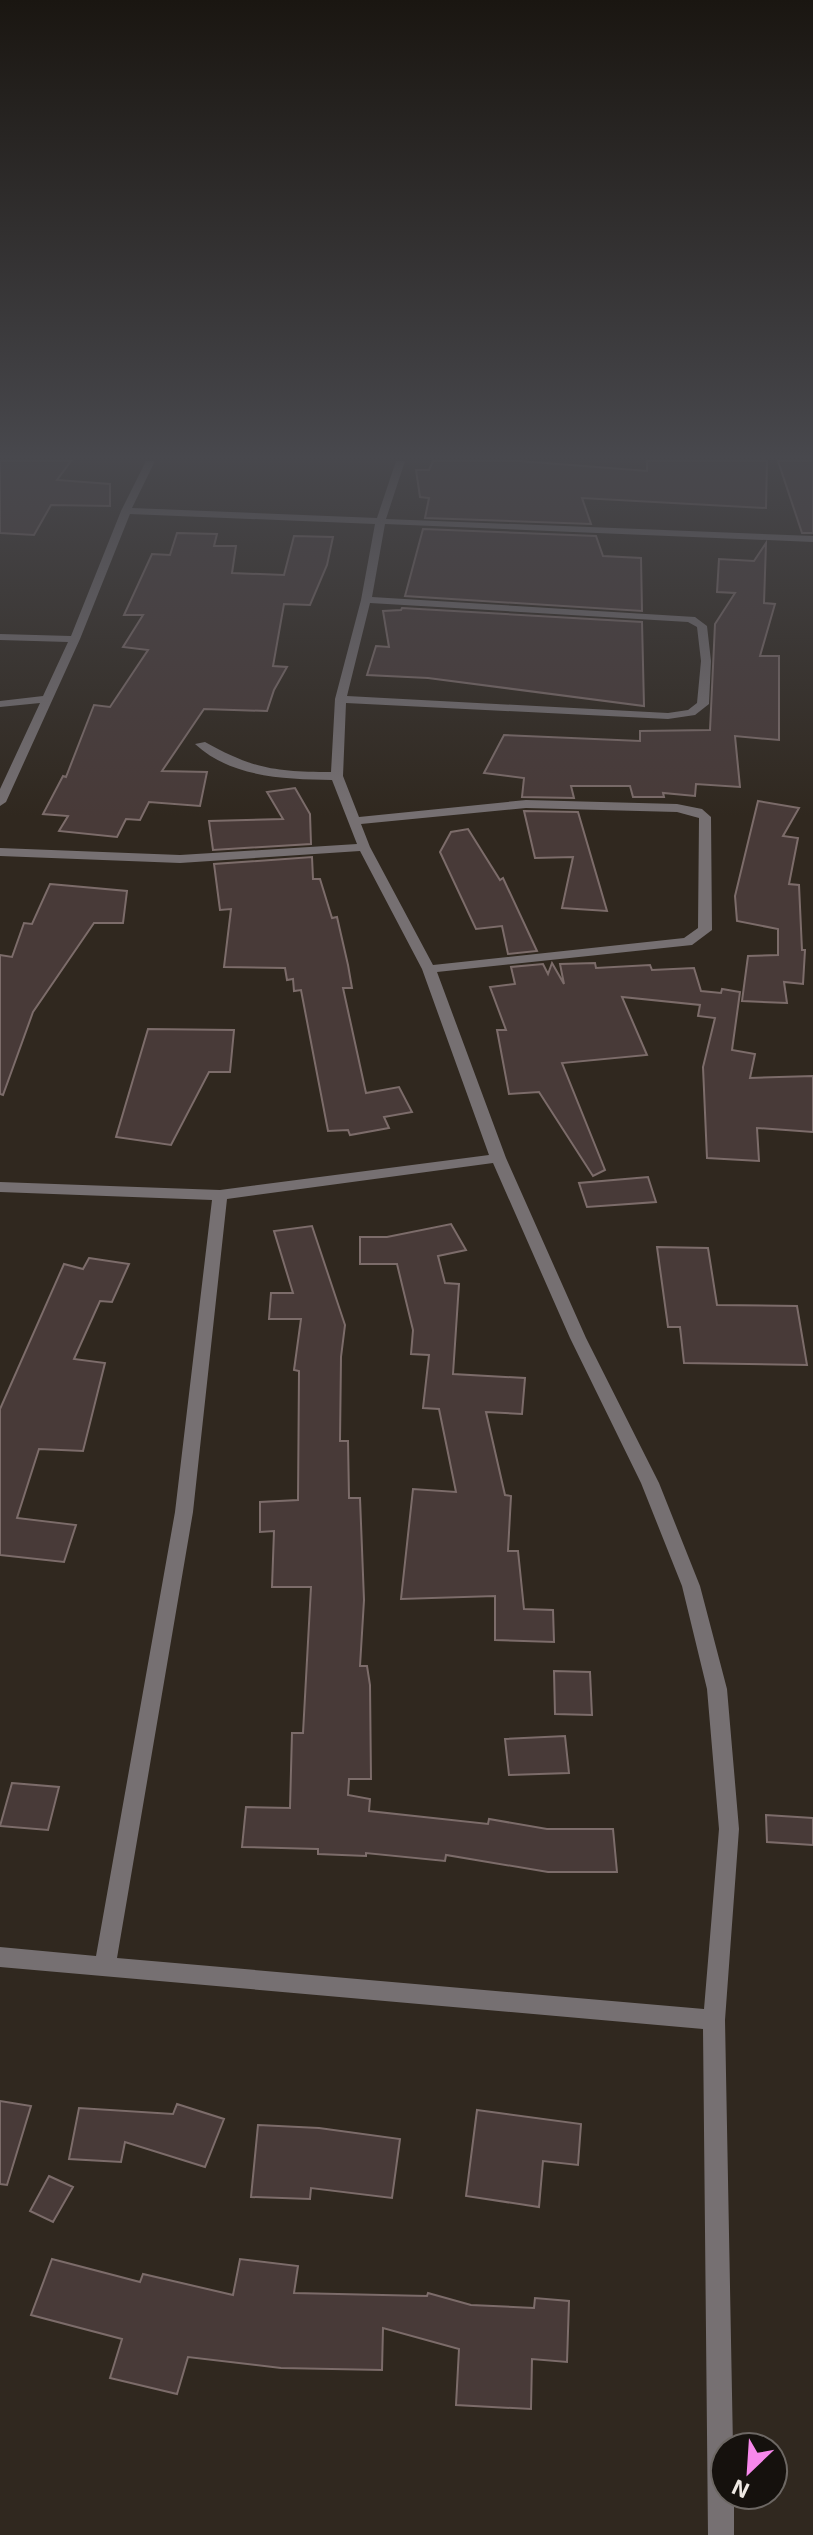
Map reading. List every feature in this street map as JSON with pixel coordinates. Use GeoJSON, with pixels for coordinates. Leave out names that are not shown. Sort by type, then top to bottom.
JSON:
{"type":"FeatureCollection","features":[{"type":"Feature","properties":{"kind":"street"},"geometry":{"type":"LineString","coordinates":[[0,802],[75,639],[99,579]]}},
{"type":"Feature","properties":{"kind":"street"},"geometry":{"type":"LineString","coordinates":[[370,579],[341,699],[337,776],[364,847],[429,969],[498,1158],[578,1338],[650,1483],[691,1586],[717,1689],[729,1829],[714,2020],[721,2535]]}},
{"type":"Feature","properties":{"kind":"street"},"geometry":{"type":"LineString","coordinates":[[341,699],[668,716],[691,713],[703,704],[706,661],[702,626],[691,619],[366,600]]}},
{"type":"Feature","properties":{"kind":"street"},"geometry":{"type":"LineString","coordinates":[[0,637],[75,639]]}},
{"type":"Feature","properties":{"kind":"street"},"geometry":{"type":"LineString","coordinates":[[0,704],[45,699]]}},
{"type":"Feature","properties":{"kind":"street"},"geometry":{"type":"LineString","coordinates":[[201,744],[253,772],[337,776]]}},
{"type":"Feature","properties":{"kind":"street"},"geometry":{"type":"LineString","coordinates":[[353,821],[526,804],[677,808],[698,812],[705,817],[705,930],[696,938],[687,942],[429,969]]}},
{"type":"Feature","properties":{"kind":"street"},"geometry":{"type":"LineString","coordinates":[[0,852],[180,859],[364,847]]}},
{"type":"Feature","properties":{"kind":"street"},"geometry":{"type":"LineString","coordinates":[[0,1187],[220,1195],[498,1158]]}},
{"type":"Feature","properties":{"kind":"street"},"geometry":{"type":"LineString","coordinates":[[105,1966],[184,1512],[220,1195]]}},
{"type":"Feature","properties":{"kind":"street"},"geometry":{"type":"LineString","coordinates":[[0,1957],[714,2020]]}},
{"type":"Feature","properties":{"kind":"building"},"geometry":{"type":"Polygon","coordinates":[[[140,579],[321,579],[310,605],[284,604],[273,666],[287,667],[267,711],[204,709],[162,771],[207,772],[200,806],[149,802],[140,820],[126,819],[117,837],[59,831],[68,816],[43,814],[63,776],[66,777],[94,705],[110,707],[148,650],[123,647],[143,615],[124,615],[140,579]]]}},
{"type":"Feature","properties":{"kind":"building"},"geometry":{"type":"Polygon","coordinates":[[[409,579],[641,579],[642,611],[405,596],[409,579]]]}},
{"type":"Feature","properties":{"kind":"building"},"geometry":{"type":"Polygon","coordinates":[[[718,579],[765,579],[764,603],[775,604],[760,656],[779,656],[779,740],[735,736],[740,787],[696,784],[695,796],[663,793],[664,797],[633,797],[630,786],[571,786],[574,798],[522,797],[524,778],[484,773],[504,735],[640,741],[640,731],[710,730],[715,624],[735,593],[717,592],[718,579]]]}},
{"type":"Feature","properties":{"kind":"building"},"geometry":{"type":"Polygon","coordinates":[[[402,608],[642,622],[644,706],[428,678],[367,675],[376,646],[389,647],[383,611],[402,608]]]}},
{"type":"Feature","properties":{"kind":"building"},"geometry":{"type":"Polygon","coordinates":[[[295,788],[310,814],[311,844],[213,850],[209,821],[283,819],[267,792],[295,788]]]}},
{"type":"Feature","properties":{"kind":"building"},"geometry":{"type":"Polygon","coordinates":[[[758,801],[799,808],[783,836],[798,838],[789,884],[799,885],[802,950],[805,950],[803,984],[784,982],[787,1003],[742,1001],[748,956],[778,955],[778,929],[737,921],[735,896],[758,801]]]}},
{"type":"Feature","properties":{"kind":"building"},"geometry":{"type":"Polygon","coordinates":[[[524,811],[578,812],[607,911],[562,908],[573,857],[535,858],[524,811]]]}},
{"type":"Feature","properties":{"kind":"building"},"geometry":{"type":"Polygon","coordinates":[[[468,829],[500,880],[503,878],[537,951],[508,954],[502,926],[476,929],[440,852],[451,832],[468,829]]]}},
{"type":"Feature","properties":{"kind":"building"},"geometry":{"type":"Polygon","coordinates":[[[312,857],[313,879],[320,879],[332,918],[337,917],[348,965],[352,988],[343,988],[366,1093],[399,1087],[412,1112],[384,1117],[389,1128],[350,1135],[348,1130],[328,1131],[301,990],[294,991],[293,979],[287,980],[285,968],[224,967],[231,909],[220,910],[214,864],[312,857]]]}},
{"type":"Feature","properties":{"kind":"building"},"geometry":{"type":"Polygon","coordinates":[[[50,884],[127,891],[123,923],[94,923],[33,1012],[3,1095],[0,1094],[0,955],[12,957],[24,923],[32,924],[50,884]]]}},
{"type":"Feature","properties":{"kind":"building"},"geometry":{"type":"Polygon","coordinates":[[[552,963],[564,984],[560,964],[595,963],[596,968],[650,965],[652,970],[694,968],[701,991],[721,993],[722,989],[740,992],[732,1050],[755,1054],[750,1078],[813,1076],[813,1132],[757,1128],[759,1161],[707,1158],[703,1067],[715,1018],[698,1016],[700,1005],[622,997],[647,1055],[562,1063],[605,1170],[593,1176],[539,1092],[509,1094],[497,1030],[506,1030],[490,987],[515,984],[511,967],[543,964],[548,974],[552,963]]]}},
{"type":"Feature","properties":{"kind":"building"},"geometry":{"type":"Polygon","coordinates":[[[148,1029],[234,1030],[230,1072],[209,1072],[171,1145],[116,1137],[148,1029]]]}},
{"type":"Feature","properties":{"kind":"building"},"geometry":{"type":"Polygon","coordinates":[[[648,1177],[656,1202],[587,1207],[579,1183],[648,1177]]]}},
{"type":"Feature","properties":{"kind":"building"},"geometry":{"type":"Polygon","coordinates":[[[451,1224],[466,1250],[438,1256],[445,1283],[459,1284],[453,1374],[525,1378],[522,1414],[486,1412],[505,1495],[511,1496],[508,1551],[518,1551],[524,1609],[553,1610],[554,1642],[495,1640],[495,1596],[401,1599],[413,1489],[456,1492],[439,1409],[423,1408],[429,1355],[411,1354],[413,1330],[397,1264],[360,1264],[360,1237],[387,1237],[451,1224]]]}},
{"type":"Feature","properties":{"kind":"building"},"geometry":{"type":"Polygon","coordinates":[[[312,1226],[345,1325],[341,1357],[340,1441],[348,1441],[349,1498],[360,1498],[364,1600],[360,1666],[367,1666],[370,1685],[371,1779],[349,1779],[348,1795],[370,1799],[369,1811],[488,1824],[489,1819],[547,1829],[613,1829],[617,1872],[548,1872],[446,1855],[445,1861],[366,1853],[366,1856],[318,1854],[318,1849],[242,1847],[246,1807],[290,1808],[292,1733],[303,1733],[311,1587],[272,1587],[274,1531],[260,1532],[260,1502],[298,1500],[299,1371],[294,1370],[301,1319],[269,1319],[271,1293],[293,1293],[274,1231],[312,1226]]]}},
{"type":"Feature","properties":{"kind":"building"},"geometry":{"type":"Polygon","coordinates":[[[657,1247],[708,1248],[717,1305],[797,1306],[807,1365],[684,1363],[680,1327],[668,1327],[657,1247]]]}},
{"type":"Feature","properties":{"kind":"building"},"geometry":{"type":"Polygon","coordinates":[[[89,1258],[129,1264],[112,1302],[100,1301],[74,1359],[105,1363],[83,1451],[39,1449],[17,1518],[76,1525],[64,1562],[0,1555],[0,1409],[64,1264],[83,1269],[89,1258]]]}},
{"type":"Feature","properties":{"kind":"building"},"geometry":{"type":"Polygon","coordinates":[[[554,1671],[590,1672],[592,1715],[555,1714],[554,1671]]]}},
{"type":"Feature","properties":{"kind":"building"},"geometry":{"type":"Polygon","coordinates":[[[565,1736],[569,1773],[509,1775],[505,1739],[565,1736]]]}},
{"type":"Feature","properties":{"kind":"building"},"geometry":{"type":"Polygon","coordinates":[[[12,1783],[59,1787],[48,1830],[0,1826],[12,1783]]]}},
{"type":"Feature","properties":{"kind":"building"},"geometry":{"type":"Polygon","coordinates":[[[766,1815],[813,1818],[813,1845],[767,1842],[766,1815]]]}},
{"type":"Feature","properties":{"kind":"building"},"geometry":{"type":"Polygon","coordinates":[[[0,2101],[31,2106],[7,2185],[0,2184],[0,2101]]]}},
{"type":"Feature","properties":{"kind":"building"},"geometry":{"type":"Polygon","coordinates":[[[177,2104],[224,2119],[205,2167],[125,2142],[121,2162],[69,2159],[79,2108],[173,2114],[177,2104]]]}},
{"type":"Feature","properties":{"kind":"building"},"geometry":{"type":"Polygon","coordinates":[[[477,2110],[581,2124],[578,2165],[543,2161],[539,2207],[466,2196],[477,2110]]]}},
{"type":"Feature","properties":{"kind":"building"},"geometry":{"type":"Polygon","coordinates":[[[258,2125],[319,2128],[400,2139],[392,2198],[311,2188],[310,2199],[251,2197],[258,2125]]]}},
{"type":"Feature","properties":{"kind":"building"},"geometry":{"type":"Polygon","coordinates":[[[49,2176],[73,2187],[53,2222],[30,2211],[49,2176]]]}},
{"type":"Feature","properties":{"kind":"building"},"geometry":{"type":"Polygon","coordinates":[[[52,2259],[140,2282],[143,2274],[233,2295],[240,2259],[298,2266],[294,2293],[427,2296],[428,2293],[471,2305],[534,2308],[535,2298],[569,2301],[567,2362],[532,2359],[531,2409],[456,2405],[459,2349],[383,2328],[382,2370],[281,2368],[188,2357],[177,2394],[110,2378],[122,2339],[31,2315],[52,2259]]]}}]}
